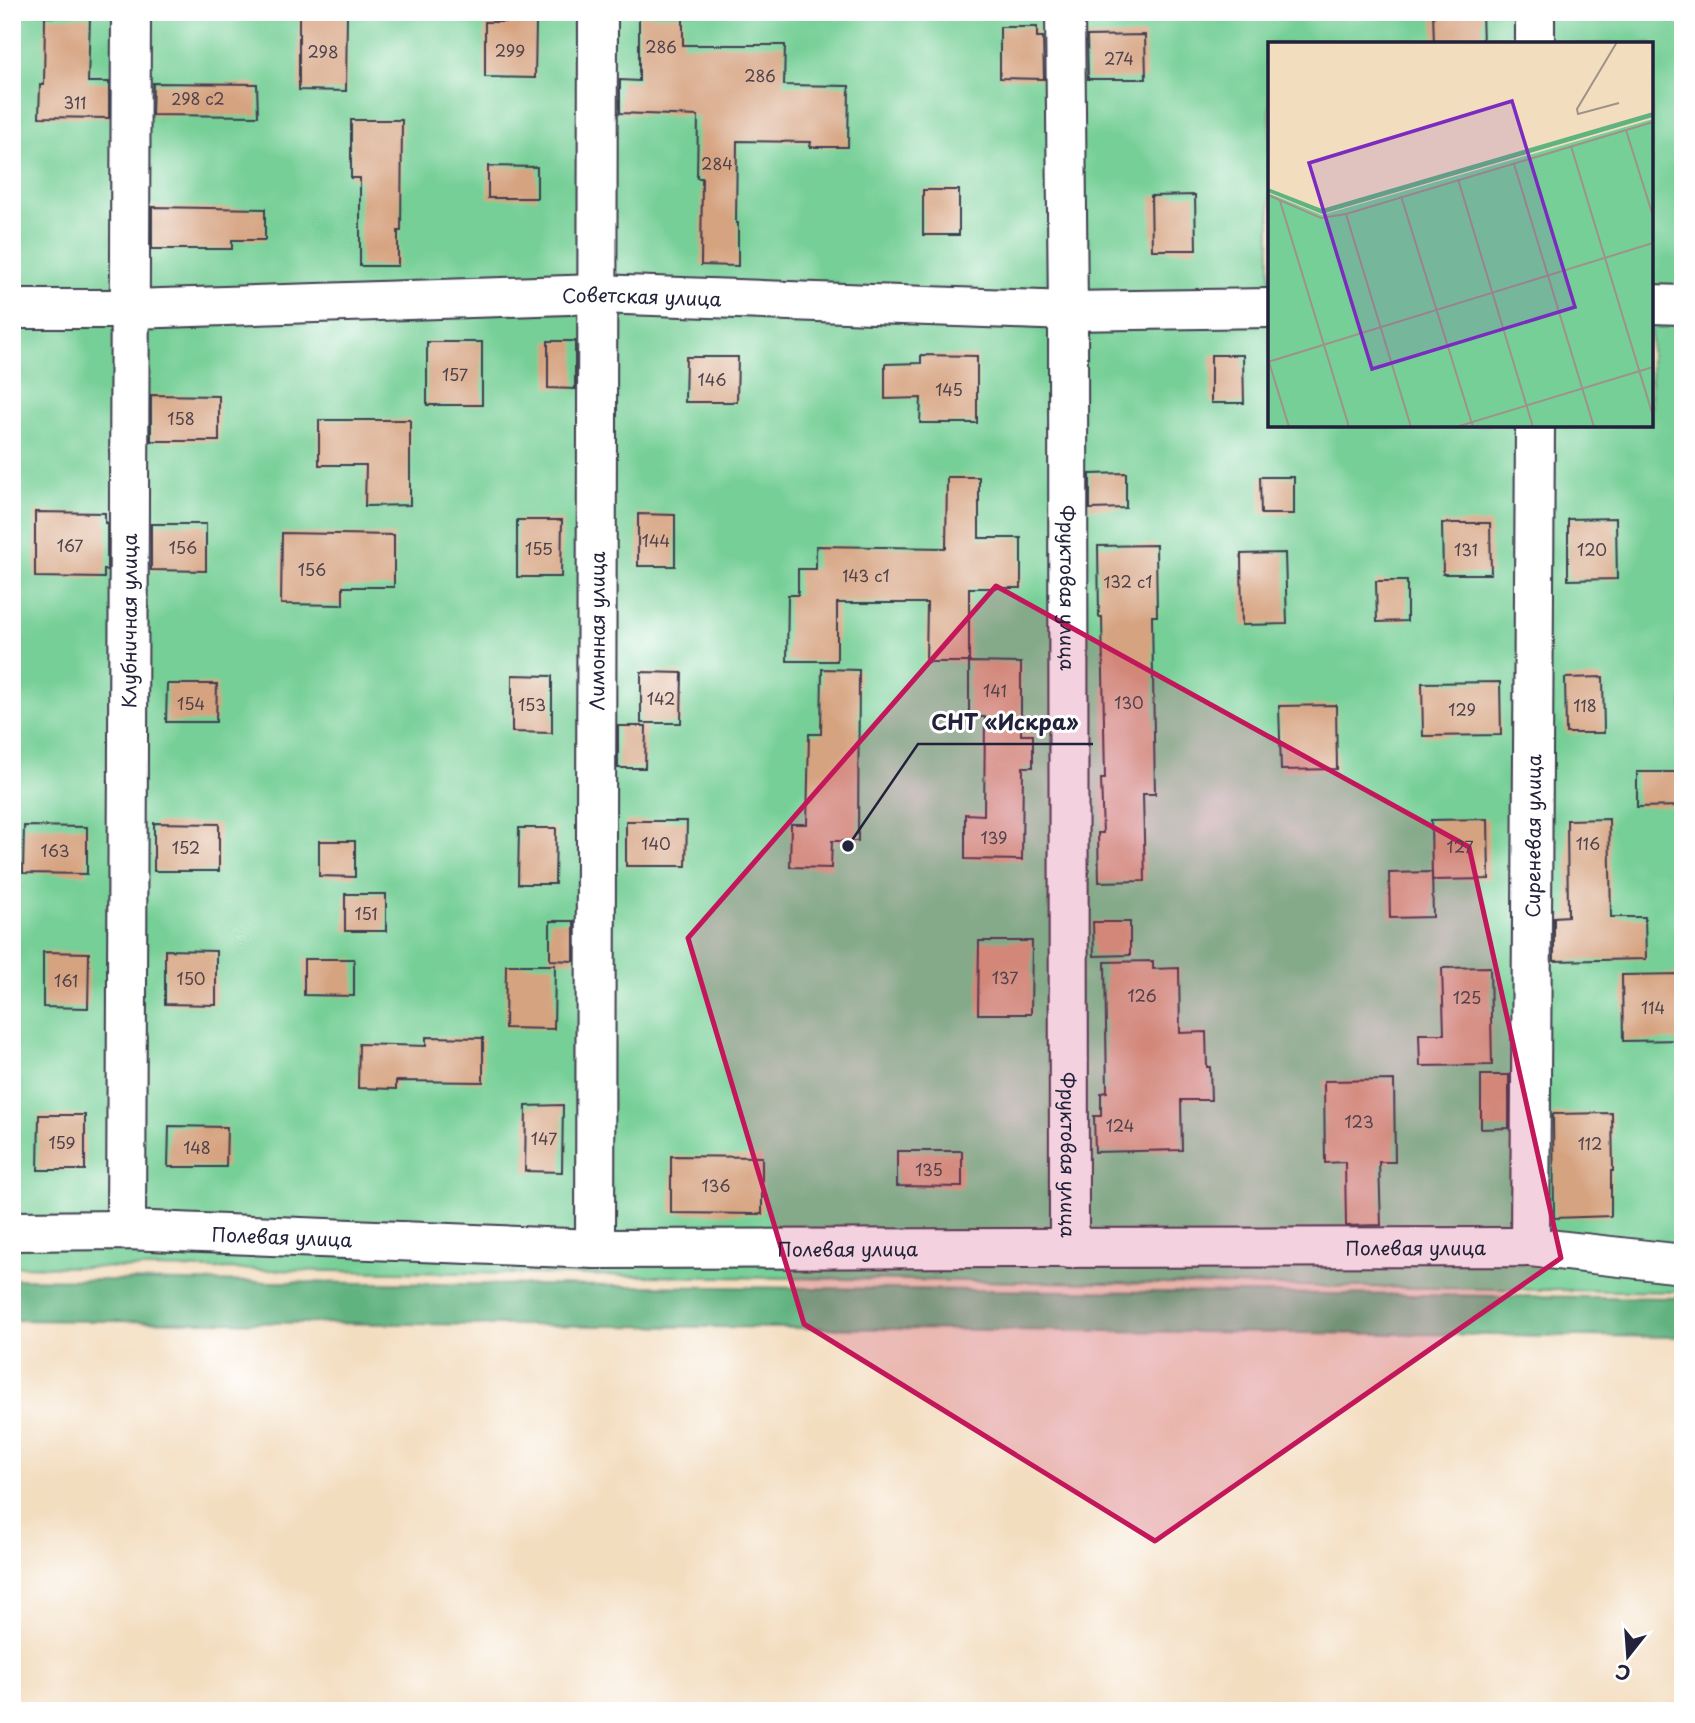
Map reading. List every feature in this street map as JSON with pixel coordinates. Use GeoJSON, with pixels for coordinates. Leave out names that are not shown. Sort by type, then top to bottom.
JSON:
{"type":"FeatureCollection","features":[{"type":"Feature","properties":{"kind":"street","name":"Клубничная улица"},"geometry":{"type":"LineString","coordinates":[[126,1230],[131,12]]}},
{"type":"Feature","properties":{"kind":"street","name":"Лимонная улица"},"geometry":{"type":"LineString","coordinates":[[595,1249],[598,12]]}},
{"type":"Feature","properties":{"kind":"street","name":"Фруктовая улица"},"geometry":{"type":"LineString","coordinates":[[1065,12],[1069,1249]]}},
{"type":"Feature","properties":{"kind":"street"},"geometry":{"type":"LineString","coordinates":[[1535,12],[1535,42]]}},
{"type":"Feature","properties":{"kind":"street","name":"Советская улица"},"geometry":{"type":"LineString","coordinates":[[12,309],[131,309],[598,294],[1068,311],[1268,308]]}},
{"type":"Feature","properties":{"kind":"street"},"geometry":{"type":"LineString","coordinates":[[1653,304],[1683,304]]}},
{"type":"Feature","properties":{"kind":"street","name":"Сиреневая улица"},"geometry":{"type":"LineString","coordinates":[[1530,1247],[1535,427]]}},
{"type":"Feature","properties":{"kind":"street","name":"Полевая улица"},"geometry":{"type":"LineString","coordinates":[[12,1231],[126,1230],[595,1249],[1530,1247],[1683,1264]]}},
{"type":"Feature","properties":{"kind":"highlighted area"},"geometry":{"type":"Polygon","coordinates":[[[996,586],[1469,847],[1561,1258],[1155,1541],[804,1324],[688,938],[996,586]]]}},
{"type":"Feature","properties":{"kind":"green space"},"geometry":{"type":"Polygon","coordinates":[[[12,12],[1683,12],[1683,1292],[12,1266],[12,12]]]}},
{"type":"Feature","properties":{"kind":"green space"},"geometry":{"type":"Polygon","coordinates":[[[12,1279],[1683,1298],[1683,1337],[12,1320],[12,1279]]]}},
{"type":"Feature","properties":{"kind":"building"},"geometry":{"type":"Polygon","coordinates":[[[299,12],[347,12],[346,91],[299,90],[299,12]]]}},
{"type":"Feature","properties":{"kind":"building"},"geometry":{"type":"Polygon","coordinates":[[[1433,12],[1482,12],[1483,42],[1434,42],[1433,12]]]}},
{"type":"Feature","properties":{"kind":"building"},"geometry":{"type":"Polygon","coordinates":[[[639,15],[683,16],[683,45],[785,45],[784,85],[849,86],[848,147],[810,147],[811,142],[737,141],[738,266],[701,265],[702,178],[697,178],[698,116],[620,113],[620,80],[639,81],[639,15]]]}},
{"type":"Feature","properties":{"kind":"building"},"geometry":{"type":"Polygon","coordinates":[[[45,17],[90,17],[88,82],[109,82],[109,118],[39,117],[40,85],[44,85],[45,17]]]}},
{"type":"Feature","properties":{"kind":"building"},"geometry":{"type":"Polygon","coordinates":[[[485,22],[536,22],[535,78],[485,77],[485,22]]]}},
{"type":"Feature","properties":{"kind":"building"},"geometry":{"type":"Polygon","coordinates":[[[1000,27],[1037,27],[1037,37],[1043,37],[1044,79],[1000,78],[1000,27]]]}},
{"type":"Feature","properties":{"kind":"building"},"geometry":{"type":"Polygon","coordinates":[[[1145,35],[1146,79],[1088,79],[1087,36],[1145,35]]]}},
{"type":"Feature","properties":{"kind":"building"},"geometry":{"type":"Polygon","coordinates":[[[153,83],[257,84],[258,116],[152,115],[153,83]]]}},
{"type":"Feature","properties":{"kind":"building"},"geometry":{"type":"Polygon","coordinates":[[[351,120],[402,120],[398,266],[360,266],[360,178],[351,178],[351,120]]]}},
{"type":"Feature","properties":{"kind":"building"},"geometry":{"type":"Polygon","coordinates":[[[488,166],[537,167],[537,198],[488,198],[488,166]]]}},
{"type":"Feature","properties":{"kind":"building"},"geometry":{"type":"Polygon","coordinates":[[[923,190],[959,190],[959,235],[923,235],[923,190]]]}},
{"type":"Feature","properties":{"kind":"building"},"geometry":{"type":"Polygon","coordinates":[[[1195,195],[1196,250],[1152,250],[1151,196],[1195,195]]]}},
{"type":"Feature","properties":{"kind":"building"},"geometry":{"type":"Polygon","coordinates":[[[152,207],[265,209],[265,240],[232,240],[232,249],[152,249],[152,207]]]}},
{"type":"Feature","properties":{"kind":"building"},"geometry":{"type":"Polygon","coordinates":[[[548,341],[575,341],[575,389],[548,388],[548,341]]]}},
{"type":"Feature","properties":{"kind":"building"},"geometry":{"type":"Polygon","coordinates":[[[427,342],[482,342],[482,405],[427,405],[427,342]]]}},
{"type":"Feature","properties":{"kind":"building"},"geometry":{"type":"Polygon","coordinates":[[[921,355],[977,356],[977,423],[920,423],[921,398],[885,399],[885,364],[921,363],[921,355]]]}},
{"type":"Feature","properties":{"kind":"building"},"geometry":{"type":"Polygon","coordinates":[[[1211,355],[1243,355],[1244,403],[1211,403],[1211,355]]]}},
{"type":"Feature","properties":{"kind":"building"},"geometry":{"type":"Polygon","coordinates":[[[686,357],[738,357],[737,402],[685,402],[686,357]]]}},
{"type":"Feature","properties":{"kind":"building"},"geometry":{"type":"Polygon","coordinates":[[[151,395],[219,396],[219,441],[151,441],[151,395]]]}},
{"type":"Feature","properties":{"kind":"building"},"geometry":{"type":"Polygon","coordinates":[[[319,420],[410,420],[410,505],[365,506],[366,465],[319,465],[319,420]]]}},
{"type":"Feature","properties":{"kind":"building"},"geometry":{"type":"Polygon","coordinates":[[[1126,473],[1126,508],[1090,509],[1090,474],[1126,473]]]}},
{"type":"Feature","properties":{"kind":"building"},"geometry":{"type":"Polygon","coordinates":[[[947,477],[979,477],[979,538],[1021,538],[1021,588],[969,588],[969,662],[926,662],[927,603],[837,603],[837,661],[787,661],[788,595],[798,595],[798,569],[816,569],[816,546],[946,548],[947,477]]]}},
{"type":"Feature","properties":{"kind":"building"},"geometry":{"type":"Polygon","coordinates":[[[1260,477],[1294,477],[1294,514],[1261,514],[1260,477]]]}},
{"type":"Feature","properties":{"kind":"building"},"geometry":{"type":"Polygon","coordinates":[[[35,512],[105,513],[107,570],[104,570],[104,578],[35,577],[35,512]]]}},
{"type":"Feature","properties":{"kind":"building"},"geometry":{"type":"Polygon","coordinates":[[[638,514],[675,515],[675,566],[638,566],[638,514]]]}},
{"type":"Feature","properties":{"kind":"building"},"geometry":{"type":"Polygon","coordinates":[[[1616,518],[1617,579],[1568,580],[1568,519],[1616,518]]]}},
{"type":"Feature","properties":{"kind":"building"},"geometry":{"type":"Polygon","coordinates":[[[517,520],[562,520],[561,577],[517,577],[517,520]]]}},
{"type":"Feature","properties":{"kind":"building"},"geometry":{"type":"Polygon","coordinates":[[[1442,523],[1490,523],[1491,574],[1443,574],[1442,523]]]}},
{"type":"Feature","properties":{"kind":"building"},"geometry":{"type":"Polygon","coordinates":[[[151,524],[206,524],[206,571],[151,570],[151,524]]]}},
{"type":"Feature","properties":{"kind":"building"},"geometry":{"type":"Polygon","coordinates":[[[282,533],[394,535],[394,587],[343,587],[343,605],[281,604],[282,533]]]}},
{"type":"Feature","properties":{"kind":"building"},"geometry":{"type":"Polygon","coordinates":[[[1156,545],[1157,616],[1152,616],[1155,794],[1143,794],[1145,881],[1099,882],[1098,833],[1103,833],[1101,779],[1105,779],[1098,546],[1156,545]]]}},
{"type":"Feature","properties":{"kind":"building"},"geometry":{"type":"Polygon","coordinates":[[[1285,553],[1287,624],[1242,625],[1241,554],[1285,553]]]}},
{"type":"Feature","properties":{"kind":"building"},"geometry":{"type":"Polygon","coordinates":[[[1376,581],[1407,581],[1407,621],[1377,622],[1376,581]]]}},
{"type":"Feature","properties":{"kind":"building"},"geometry":{"type":"Polygon","coordinates":[[[969,662],[1021,663],[1021,735],[1033,735],[1033,767],[1023,767],[1022,860],[965,859],[965,814],[984,815],[985,717],[969,717],[969,662]]]}},
{"type":"Feature","properties":{"kind":"building"},"geometry":{"type":"Polygon","coordinates":[[[822,669],[859,670],[858,841],[832,841],[831,868],[790,867],[791,824],[807,824],[809,734],[821,734],[822,669]]]}},
{"type":"Feature","properties":{"kind":"building"},"geometry":{"type":"Polygon","coordinates":[[[641,672],[682,673],[681,723],[641,723],[641,672]]]}},
{"type":"Feature","properties":{"kind":"building"},"geometry":{"type":"Polygon","coordinates":[[[512,675],[552,676],[552,733],[512,732],[512,675]]]}},
{"type":"Feature","properties":{"kind":"building"},"geometry":{"type":"Polygon","coordinates":[[[1603,677],[1604,733],[1566,733],[1565,678],[1603,677]]]}},
{"type":"Feature","properties":{"kind":"building"},"geometry":{"type":"Polygon","coordinates":[[[1500,682],[1501,735],[1423,736],[1422,683],[1500,682]]]}},
{"type":"Feature","properties":{"kind":"building"},"geometry":{"type":"Polygon","coordinates":[[[167,684],[217,684],[216,722],[166,722],[167,684]]]}},
{"type":"Feature","properties":{"kind":"building"},"geometry":{"type":"Polygon","coordinates":[[[1336,705],[1337,769],[1281,770],[1279,706],[1336,705]]]}},
{"type":"Feature","properties":{"kind":"building"},"geometry":{"type":"Polygon","coordinates":[[[618,726],[646,726],[645,768],[618,768],[618,726]]]}},
{"type":"Feature","properties":{"kind":"building"},"geometry":{"type":"Polygon","coordinates":[[[1637,772],[1683,772],[1683,806],[1637,807],[1637,772]]]}},
{"type":"Feature","properties":{"kind":"building"},"geometry":{"type":"Polygon","coordinates":[[[1488,819],[1489,879],[1432,880],[1431,820],[1488,819]]]}},
{"type":"Feature","properties":{"kind":"building"},"geometry":{"type":"Polygon","coordinates":[[[1609,819],[1611,917],[1645,917],[1646,959],[1554,961],[1554,917],[1568,916],[1567,820],[1609,819]]]}},
{"type":"Feature","properties":{"kind":"building"},"geometry":{"type":"Polygon","coordinates":[[[626,821],[687,821],[686,866],[626,866],[626,821]]]}},
{"type":"Feature","properties":{"kind":"building"},"geometry":{"type":"Polygon","coordinates":[[[154,823],[219,824],[219,871],[154,871],[154,823]]]}},
{"type":"Feature","properties":{"kind":"building"},"geometry":{"type":"Polygon","coordinates":[[[24,826],[87,827],[87,874],[23,873],[24,826]]]}},
{"type":"Feature","properties":{"kind":"building"},"geometry":{"type":"Polygon","coordinates":[[[519,828],[556,828],[555,884],[518,884],[519,828]]]}},
{"type":"Feature","properties":{"kind":"building"},"geometry":{"type":"Polygon","coordinates":[[[319,841],[355,841],[355,877],[319,876],[319,841]]]}},
{"type":"Feature","properties":{"kind":"building"},"geometry":{"type":"Polygon","coordinates":[[[1432,872],[1433,917],[1390,918],[1389,873],[1432,872]]]}},
{"type":"Feature","properties":{"kind":"building"},"geometry":{"type":"Polygon","coordinates":[[[345,894],[386,894],[386,931],[345,931],[345,894]]]}},
{"type":"Feature","properties":{"kind":"building"},"geometry":{"type":"Polygon","coordinates":[[[550,921],[574,921],[574,961],[550,960],[550,921]]]}},
{"type":"Feature","properties":{"kind":"building"},"geometry":{"type":"Polygon","coordinates":[[[1093,922],[1130,922],[1130,955],[1094,956],[1093,922]]]}},
{"type":"Feature","properties":{"kind":"building"},"geometry":{"type":"Polygon","coordinates":[[[979,941],[1032,941],[1031,1014],[978,1014],[979,941]]]}},
{"type":"Feature","properties":{"kind":"building"},"geometry":{"type":"Polygon","coordinates":[[[165,950],[216,951],[216,1005],[165,1004],[165,950]]]}},
{"type":"Feature","properties":{"kind":"building"},"geometry":{"type":"Polygon","coordinates":[[[43,952],[89,953],[88,1008],[43,1007],[43,952]]]}},
{"type":"Feature","properties":{"kind":"building"},"geometry":{"type":"Polygon","coordinates":[[[304,959],[354,959],[354,996],[304,995],[304,959]]]}},
{"type":"Feature","properties":{"kind":"building"},"geometry":{"type":"Polygon","coordinates":[[[1153,961],[1153,969],[1179,968],[1180,1033],[1206,1032],[1211,1100],[1181,1100],[1182,1150],[1095,1152],[1094,1116],[1101,1116],[1101,1093],[1107,1092],[1105,962],[1153,961]]]}},
{"type":"Feature","properties":{"kind":"building"},"geometry":{"type":"Polygon","coordinates":[[[506,965],[555,965],[554,1029],[505,1028],[506,965]]]}},
{"type":"Feature","properties":{"kind":"building"},"geometry":{"type":"Polygon","coordinates":[[[1490,967],[1492,1065],[1420,1066],[1419,1034],[1444,1034],[1442,968],[1490,967]]]}},
{"type":"Feature","properties":{"kind":"building"},"geometry":{"type":"Polygon","coordinates":[[[1683,974],[1683,1040],[1623,1041],[1622,975],[1683,974]]]}},
{"type":"Feature","properties":{"kind":"building"},"geometry":{"type":"Polygon","coordinates":[[[426,1037],[483,1038],[483,1082],[396,1081],[396,1089],[358,1088],[359,1044],[426,1046],[426,1037]]]}},
{"type":"Feature","properties":{"kind":"building"},"geometry":{"type":"Polygon","coordinates":[[[1481,1075],[1509,1075],[1509,1128],[1481,1129],[1481,1075]]]}},
{"type":"Feature","properties":{"kind":"building"},"geometry":{"type":"Polygon","coordinates":[[[1394,1080],[1395,1162],[1379,1162],[1381,1225],[1346,1226],[1345,1162],[1325,1163],[1324,1081],[1394,1080]]]}},
{"type":"Feature","properties":{"kind":"building"},"geometry":{"type":"Polygon","coordinates":[[[563,1105],[562,1172],[525,1171],[526,1106],[563,1105]]]}},
{"type":"Feature","properties":{"kind":"building"},"geometry":{"type":"Polygon","coordinates":[[[1612,1113],[1611,1216],[1554,1218],[1553,1114],[1612,1113]]]}},
{"type":"Feature","properties":{"kind":"building"},"geometry":{"type":"Polygon","coordinates":[[[39,1115],[85,1115],[85,1170],[38,1170],[39,1115]]]}},
{"type":"Feature","properties":{"kind":"building"},"geometry":{"type":"Polygon","coordinates":[[[169,1126],[227,1127],[226,1167],[168,1167],[169,1126]]]}},
{"type":"Feature","properties":{"kind":"building"},"geometry":{"type":"Polygon","coordinates":[[[897,1151],[962,1151],[962,1187],[897,1186],[897,1151]]]}},
{"type":"Feature","properties":{"kind":"building"},"geometry":{"type":"Polygon","coordinates":[[[671,1156],[762,1157],[762,1214],[671,1213],[671,1156]]]}},
{"type":"Feature","properties":{"kind":"place","name":"СНТ «Искра»"},"geometry":{"type":"Point","coordinates":[848,846]}}]}
